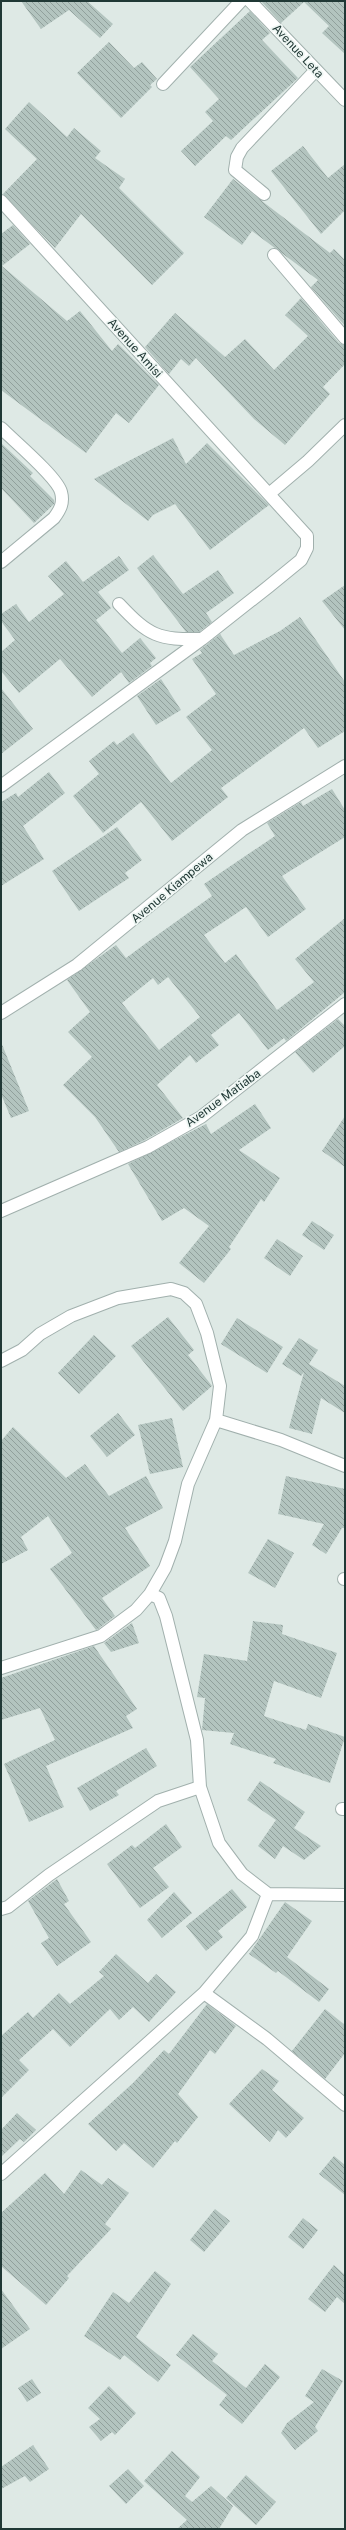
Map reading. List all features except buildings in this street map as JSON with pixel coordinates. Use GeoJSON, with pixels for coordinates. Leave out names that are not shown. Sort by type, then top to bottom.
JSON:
{"type":"FeatureCollection","features":[{"type":"Feature","properties":{"kind":"street"},"geometry":{"type":"LineString","coordinates":[[163,84],[241,1]]}},
{"type":"Feature","properties":{"kind":"street","name":"Avenue Leta"},"geometry":{"type":"LineString","coordinates":[[250,1],[345,100]]}},
{"type":"Feature","properties":{"kind":"street"},"geometry":{"type":"LineString","coordinates":[[264,194],[235,170],[237,157],[242,148],[316,70]]}},
{"type":"Feature","properties":{"kind":"street","name":"Avenue Amisi"},"geometry":{"type":"LineString","coordinates":[[1,201],[307,536],[308,541],[305,554],[301,560],[202,639],[1,786]]}},
{"type":"Feature","properties":{"kind":"street"},"geometry":{"type":"LineString","coordinates":[[274,255],[345,338]]}},
{"type":"Feature","properties":{"kind":"street"},"geometry":{"type":"LineString","coordinates":[[269,494],[308,461],[345,425]]}},
{"type":"Feature","properties":{"kind":"street"},"geometry":{"type":"LineString","coordinates":[[1,428],[54,480],[60,490],[62,499],[61,510],[54,518],[1,562]]}},
{"type":"Feature","properties":{"kind":"street"},"geometry":{"type":"LineString","coordinates":[[119,604],[142,629],[172,640],[202,639]]}},
{"type":"Feature","properties":{"kind":"street","name":"Avenue Kiampewa"},"geometry":{"type":"LineString","coordinates":[[1,1013],[77,964],[242,830],[345,766]]}},
{"type":"Feature","properties":{"kind":"street","name":"Avenue Matiaba"},"geometry":{"type":"LineString","coordinates":[[1,1211],[148,1147],[195,1120],[345,1004]]}},
{"type":"Feature","properties":{"kind":"street"},"geometry":{"type":"LineString","coordinates":[[1,1361],[22,1350],[40,1334],[71,1316],[111,1300],[171,1289],[184,1293],[196,1304],[207,1333],[220,1386],[216,1420],[188,1484],[173,1548],[165,1568],[150,1594],[136,1610],[101,1636],[1,1668]]}},
{"type":"Feature","properties":{"kind":"street"},"geometry":{"type":"LineString","coordinates":[[216,1420],[281,1440],[345,1466]]}},
{"type":"Feature","properties":{"kind":"street"},"geometry":{"type":"LineString","coordinates":[[150,1594],[159,1598],[166,1616],[196,1740],[200,1787],[219,1843],[242,1874],[268,1894],[345,1895]]}},
{"type":"Feature","properties":{"kind":"street"},"geometry":{"type":"LineString","coordinates":[[1,1909],[8,1907],[49,1875],[158,1801],[200,1787]]}},
{"type":"Feature","properties":{"kind":"street"},"geometry":{"type":"LineString","coordinates":[[1,2174],[204,1993],[252,1936],[268,1894]]}},
{"type":"Feature","properties":{"kind":"street"},"geometry":{"type":"LineString","coordinates":[[204,1993],[267,2039],[345,2105]]}}]}
